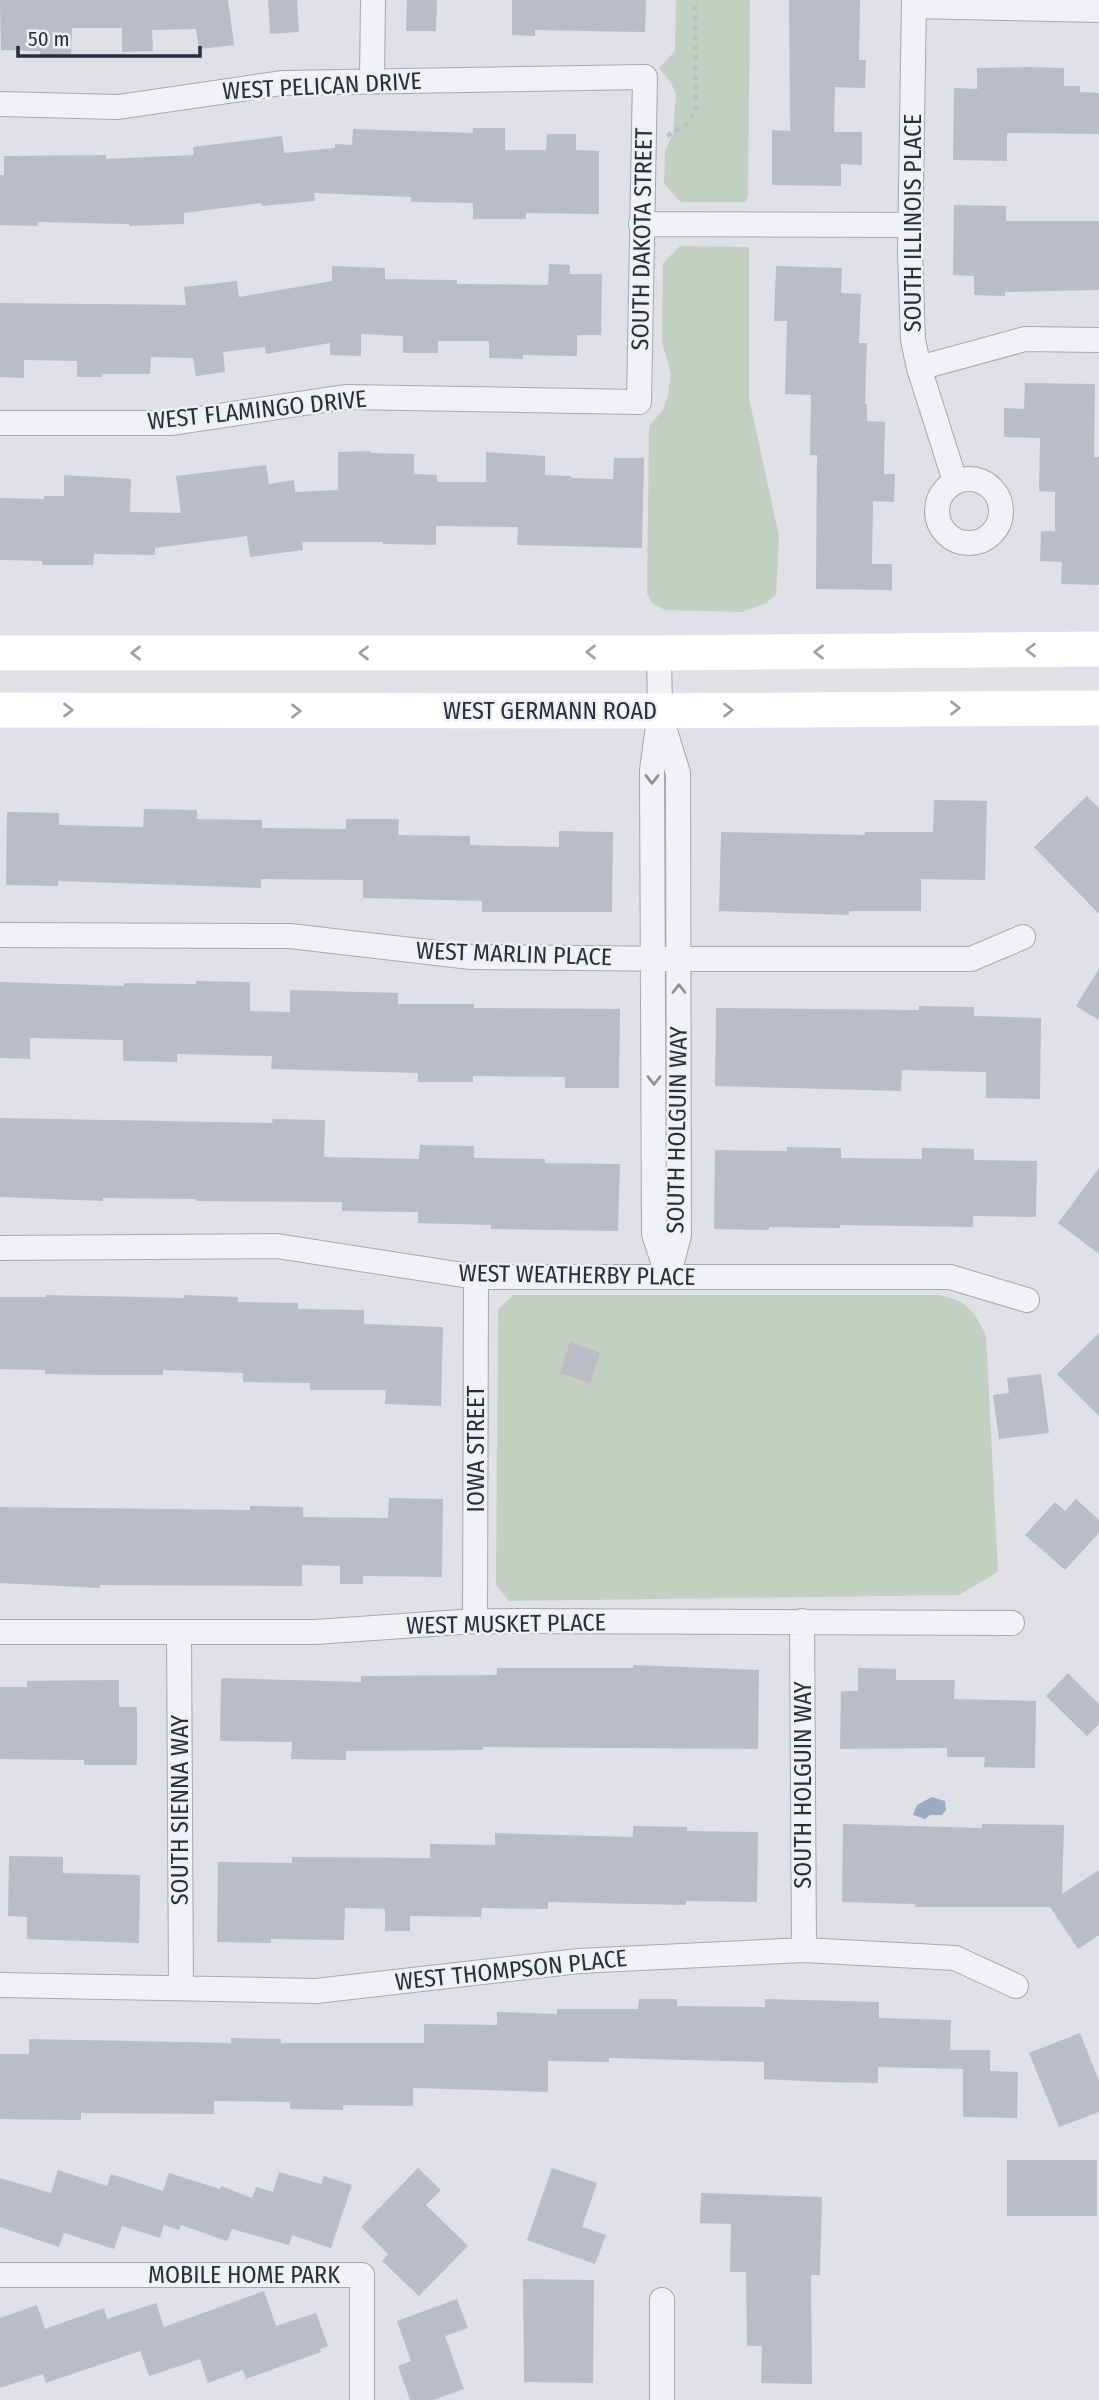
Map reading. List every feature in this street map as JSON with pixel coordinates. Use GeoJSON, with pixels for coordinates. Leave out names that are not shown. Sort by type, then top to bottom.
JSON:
{"type":"FeatureCollection","features":[{"type":"Feature","properties":{"kind":"main road"},"geometry":{"type":"LineString","coordinates":[[0,653],[659,653],[1099,649]]}},
{"type":"Feature","properties":{"kind":"main road","name":"WEST GERMANN ROAD"},"geometry":{"type":"LineString","coordinates":[[0,710],[660,711],[1099,708]]}},
{"type":"Feature","properties":{"kind":"street"},"geometry":{"type":"LineString","coordinates":[[372,80],[373,0]]}},
{"type":"Feature","properties":{"kind":"street"},"geometry":{"type":"LineString","coordinates":[[914,3],[1099,10]]}},
{"type":"Feature","properties":{"kind":"street","name":"SOUTH ILLINOIS PLACE"},"geometry":{"type":"LineString","coordinates":[[914,3],[910,225],[914,340],[919,368],[955,481]]}},
{"type":"Feature","properties":{"kind":"street","name":"WEST PELICAN DRIVE"},"geometry":{"type":"LineString","coordinates":[[0,104],[118,107],[282,83],[645,77]]}},
{"type":"Feature","properties":{"kind":"street","name":"SOUTH DAKOTA STREET"},"geometry":{"type":"LineString","coordinates":[[639,402],[645,77]]}},
{"type":"Feature","properties":{"kind":"street"},"geometry":{"type":"LineString","coordinates":[[641,225],[910,225]]}},
{"type":"Feature","properties":{"kind":"street"},"geometry":{"type":"LineString","coordinates":[[919,368],[1025,339],[1099,340]]}},
{"type":"Feature","properties":{"kind":"street","name":"WEST FLAMINGO DRIVE"},"geometry":{"type":"LineString","coordinates":[[0,423],[172,423],[345,397],[639,402]]}},
{"type":"Feature","properties":{"kind":"street","name":"SOUTH HOLGUIN WAY"},"geometry":{"type":"LineString","coordinates":[[659,653],[660,711],[652,770],[654,1234],[667,1277]]}},
{"type":"Feature","properties":{"kind":"street","name":"SOUTH HOLGUIN WAY"},"geometry":{"type":"LineString","coordinates":[[660,711],[678,773],[679,1235],[667,1277]]}},
{"type":"Feature","properties":{"kind":"street","name":"WEST MARLIN PLACE"},"geometry":{"type":"LineString","coordinates":[[0,935],[290,936],[471,957],[679,960],[971,959],[1023,937]]}},
{"type":"Feature","properties":{"kind":"street","name":"WEST WEATHERBY PLACE"},"geometry":{"type":"LineString","coordinates":[[0,1248],[278,1246],[476,1277],[950,1277],[1027,1300]]}},
{"type":"Feature","properties":{"kind":"street","name":"IOWA STREET"},"geometry":{"type":"LineString","coordinates":[[475,1622],[476,1277]]}},
{"type":"Feature","properties":{"kind":"street","name":"SOUTH HOLGUIN WAY"},"geometry":{"type":"LineString","coordinates":[[803,1621],[804,1950]]}},
{"type":"Feature","properties":{"kind":"street","name":"WEST MUSKET PLACE"},"geometry":{"type":"LineString","coordinates":[[0,1632],[315,1632],[475,1622],[1012,1623]]}},
{"type":"Feature","properties":{"kind":"street","name":"SOUTH SIENNA WAY"},"geometry":{"type":"LineString","coordinates":[[179,1633],[181,1987]]}},
{"type":"Feature","properties":{"kind":"street","name":"WEST THOMPSON PLACE"},"geometry":{"type":"LineString","coordinates":[[0,1985],[316,1991],[579,1961],[804,1950],[955,1958],[1016,1986]]}},
{"type":"Feature","properties":{"kind":"street","name":"MOBILE HOME PARK"},"geometry":{"type":"LineString","coordinates":[[0,2274],[362,2275],[362,2400]]}},
{"type":"Feature","properties":{"kind":"street"},"geometry":{"type":"LineString","coordinates":[[662,2300],[662,2400]]}},
{"type":"Feature","properties":{"kind":"path"},"geometry":{"type":"LineString","coordinates":[[643,140],[667,136],[686,125],[696,111],[695,0]]}},
{"type":"Feature","properties":{"kind":"green space"},"geometry":{"type":"Polygon","coordinates":[[[676,0],[750,0],[746,202],[681,202],[664,184],[665,151],[673,133],[676,94],[659,68],[675,51],[676,0]]]}},
{"type":"Feature","properties":{"kind":"green space"},"geometry":{"type":"Polygon","coordinates":[[[680,246],[749,247],[749,398],[779,536],[776,595],[766,603],[742,612],[665,610],[652,603],[647,593],[649,426],[663,410],[671,373],[662,342],[663,263],[680,246]]]}},
{"type":"Feature","properties":{"kind":"green space"},"geometry":{"type":"Polygon","coordinates":[[[513,1295],[938,1295],[963,1303],[978,1319],[986,1336],[998,1572],[959,1595],[509,1601],[496,1585],[498,1309],[513,1295]]]}},
{"type":"Feature","properties":{"kind":"water"},"geometry":{"type":"Polygon","coordinates":[[[932,1797],[945,1801],[946,1810],[942,1815],[930,1815],[925,1819],[913,1815],[917,1805],[932,1797]]]}},
{"type":"Feature","properties":{"kind":"building"},"geometry":{"type":"Polygon","coordinates":[[[0,0],[228,0],[234,45],[199,49],[196,29],[152,30],[153,51],[122,52],[122,28],[72,28],[71,56],[40,55],[40,51],[1,50],[0,0]]]}},
{"type":"Feature","properties":{"kind":"building"},"geometry":{"type":"Polygon","coordinates":[[[268,0],[297,0],[299,32],[270,34],[268,0]]]}},
{"type":"Feature","properties":{"kind":"building"},"geometry":{"type":"Polygon","coordinates":[[[407,0],[437,0],[436,31],[406,31],[407,0]]]}},
{"type":"Feature","properties":{"kind":"building"},"geometry":{"type":"Polygon","coordinates":[[[512,0],[646,0],[645,32],[535,30],[535,36],[512,35],[512,0]]]}},
{"type":"Feature","properties":{"kind":"building"},"geometry":{"type":"Polygon","coordinates":[[[789,0],[860,0],[859,60],[866,60],[865,88],[835,87],[834,132],[862,132],[862,165],[841,164],[841,186],[772,185],[772,130],[790,131],[789,0]]]}},
{"type":"Feature","properties":{"kind":"building"},"geometry":{"type":"Polygon","coordinates":[[[977,68],[1064,68],[1064,86],[1080,86],[1080,92],[1099,93],[1099,134],[1007,133],[1007,161],[953,160],[954,88],[977,89],[977,68]]]}},
{"type":"Feature","properties":{"kind":"building"},"geometry":{"type":"Polygon","coordinates":[[[473,128],[505,128],[505,150],[546,150],[547,134],[576,134],[576,150],[599,151],[599,214],[526,213],[526,219],[473,219],[473,203],[411,202],[411,197],[314,193],[315,201],[262,206],[261,203],[184,213],[184,224],[129,226],[38,222],[38,226],[0,225],[0,175],[4,175],[4,156],[106,155],[106,159],[194,155],[193,147],[282,136],[284,153],[335,148],[335,144],[352,145],[353,129],[473,133],[473,128]]]}},
{"type":"Feature","properties":{"kind":"building"},"geometry":{"type":"Polygon","coordinates":[[[954,205],[1006,206],[1006,221],[1099,221],[1099,290],[1005,292],[1005,296],[974,295],[974,276],[953,275],[954,205]]]}},
{"type":"Feature","properties":{"kind":"building"},"geometry":{"type":"Polygon","coordinates":[[[549,264],[570,265],[570,274],[602,274],[601,335],[577,335],[577,356],[523,355],[523,359],[489,358],[489,341],[438,341],[438,353],[403,353],[403,336],[361,334],[361,356],[330,355],[330,343],[266,354],[265,347],[223,352],[225,372],[196,376],[193,358],[151,357],[150,374],[77,377],[77,361],[24,360],[24,378],[0,377],[0,303],[186,305],[184,287],[237,281],[239,297],[332,281],[332,266],[385,268],[385,279],[457,280],[457,284],[548,285],[549,264]]]}},
{"type":"Feature","properties":{"kind":"building"},"geometry":{"type":"Polygon","coordinates":[[[776,266],[842,268],[841,293],[861,294],[859,343],[867,343],[867,421],[885,422],[884,474],[895,474],[894,502],[873,501],[872,564],[892,564],[892,590],[816,589],[817,455],[810,455],[811,395],[785,394],[787,321],[774,321],[776,266]]]}},
{"type":"Feature","properties":{"kind":"building"},"geometry":{"type":"Polygon","coordinates":[[[1025,383],[1095,384],[1094,457],[1099,457],[1099,585],[1061,584],[1062,562],[1040,561],[1041,531],[1055,531],[1055,492],[1039,491],[1040,438],[1004,437],[1004,408],[1024,409],[1025,383]]]}},
{"type":"Feature","properties":{"kind":"building"},"geometry":{"type":"Polygon","coordinates":[[[338,452],[414,454],[414,474],[437,475],[437,482],[486,482],[486,452],[545,456],[545,475],[571,478],[613,479],[614,458],[644,458],[642,548],[517,545],[518,527],[436,526],[436,545],[302,542],[303,550],[250,557],[247,536],[155,548],[155,555],[94,554],[93,565],[42,565],[42,561],[0,560],[0,498],[44,499],[44,496],[64,496],[64,475],[131,479],[130,512],[181,513],[176,476],[266,465],[269,484],[294,480],[295,492],[338,490],[338,452]]]}},
{"type":"Feature","properties":{"kind":"building"},"geometry":{"type":"Polygon","coordinates":[[[1087,796],[1099,808],[1099,914],[1034,847],[1087,796]]]}},
{"type":"Feature","properties":{"kind":"building"},"geometry":{"type":"Polygon","coordinates":[[[934,800],[987,801],[985,880],[921,879],[921,911],[849,911],[849,915],[719,911],[721,832],[865,835],[865,832],[933,832],[934,800]]]}},
{"type":"Feature","properties":{"kind":"building"},"geometry":{"type":"Polygon","coordinates":[[[144,809],[197,810],[197,819],[262,820],[262,828],[346,829],[346,819],[399,819],[398,835],[470,836],[470,845],[559,847],[559,831],[613,832],[612,912],[482,912],[482,901],[363,898],[363,880],[261,879],[261,888],[58,881],[58,886],[6,885],[7,812],[59,813],[59,825],[143,827],[144,809]]]}},
{"type":"Feature","properties":{"kind":"building"},"geometry":{"type":"Polygon","coordinates":[[[1099,969],[1099,1020],[1076,1006],[1099,969]]]}},
{"type":"Feature","properties":{"kind":"building"},"geometry":{"type":"Polygon","coordinates":[[[196,981],[250,982],[250,1011],[290,1012],[290,990],[398,993],[398,1004],[474,1004],[474,1008],[620,1009],[619,1088],[565,1088],[565,1077],[473,1076],[473,1082],[418,1082],[418,1073],[271,1069],[272,1056],[177,1054],[177,1062],[123,1061],[123,1040],[30,1038],[30,1059],[0,1058],[0,982],[124,986],[124,983],[196,984],[196,981]]]}},
{"type":"Feature","properties":{"kind":"building"},"geometry":{"type":"Polygon","coordinates":[[[919,1006],[974,1007],[974,1016],[1041,1018],[1040,1099],[986,1098],[986,1072],[902,1070],[901,1091],[715,1086],[716,1008],[919,1010],[919,1006]]]}},
{"type":"Feature","properties":{"kind":"building"},"geometry":{"type":"Polygon","coordinates":[[[0,1118],[272,1123],[273,1119],[325,1120],[324,1157],[419,1159],[420,1145],[474,1146],[474,1158],[620,1164],[618,1231],[491,1229],[491,1225],[418,1223],[418,1212],[342,1211],[342,1202],[103,1198],[103,1201],[0,1197],[0,1118]]]}},
{"type":"Feature","properties":{"kind":"building"},"geometry":{"type":"Polygon","coordinates":[[[787,1147],[841,1148],[841,1158],[922,1159],[922,1148],[974,1149],[974,1160],[1037,1161],[1036,1217],[973,1216],[973,1227],[840,1225],[840,1228],[714,1229],[715,1150],[787,1151],[787,1147]]]}},
{"type":"Feature","properties":{"kind":"building"},"geometry":{"type":"Polygon","coordinates":[[[1099,1168],[1099,1254],[1058,1223],[1099,1168]]]}},
{"type":"Feature","properties":{"kind":"building"},"geometry":{"type":"Polygon","coordinates":[[[0,1297],[238,1297],[238,1302],[298,1303],[298,1309],[364,1310],[364,1324],[443,1327],[441,1406],[385,1404],[386,1390],[310,1390],[310,1383],[243,1382],[243,1373],[163,1370],[163,1375],[103,1375],[45,1374],[45,1370],[0,1369],[0,1297]]]}},
{"type":"Feature","properties":{"kind":"building"},"geometry":{"type":"Polygon","coordinates":[[[1099,1333],[1099,1416],[1057,1374],[1099,1333]]]}},
{"type":"Feature","properties":{"kind":"building"},"geometry":{"type":"Polygon","coordinates":[[[570,1342],[600,1353],[590,1383],[560,1373],[570,1342]]]}},
{"type":"Feature","properties":{"kind":"building"},"geometry":{"type":"Polygon","coordinates":[[[1041,1374],[1049,1433],[999,1439],[993,1395],[1009,1393],[1007,1378],[1041,1374]]]}},
{"type":"Feature","properties":{"kind":"building"},"geometry":{"type":"Polygon","coordinates":[[[389,1498],[443,1499],[442,1577],[363,1576],[363,1584],[340,1584],[340,1566],[302,1565],[302,1586],[100,1585],[100,1588],[0,1583],[0,1507],[250,1510],[250,1506],[303,1507],[303,1517],[388,1518],[389,1498]]]}},
{"type":"Feature","properties":{"kind":"building"},"geometry":{"type":"Polygon","coordinates":[[[1076,1499],[1099,1520],[1099,1533],[1065,1570],[1025,1535],[1055,1502],[1065,1511],[1076,1499]]]}},
{"type":"Feature","properties":{"kind":"building"},"geometry":{"type":"Polygon","coordinates":[[[633,1665],[759,1670],[758,1749],[483,1747],[483,1750],[346,1751],[346,1760],[291,1759],[292,1742],[220,1741],[221,1678],[361,1682],[361,1676],[497,1675],[497,1668],[633,1668],[633,1665]]]}},
{"type":"Feature","properties":{"kind":"building"},"geometry":{"type":"Polygon","coordinates":[[[858,1668],[896,1669],[896,1680],[955,1680],[954,1699],[1036,1701],[1035,1768],[984,1767],[985,1757],[947,1757],[947,1748],[840,1749],[841,1691],[858,1691],[858,1668]]]}},
{"type":"Feature","properties":{"kind":"building"},"geometry":{"type":"Polygon","coordinates":[[[1068,1673],[1099,1704],[1099,1724],[1087,1736],[1046,1696],[1068,1673]]]}},
{"type":"Feature","properties":{"kind":"building"},"geometry":{"type":"Polygon","coordinates":[[[119,1680],[119,1707],[137,1707],[137,1765],[84,1765],[84,1760],[0,1759],[0,1687],[27,1687],[27,1681],[119,1680]]]}},
{"type":"Feature","properties":{"kind":"building"},"geometry":{"type":"Polygon","coordinates":[[[843,1824],[982,1828],[982,1824],[1064,1825],[1062,1894],[1099,1870],[1099,1935],[1078,1949],[1050,1907],[915,1907],[915,1904],[842,1902],[843,1824]]]}},
{"type":"Feature","properties":{"kind":"building"},"geometry":{"type":"Polygon","coordinates":[[[633,1826],[687,1827],[687,1831],[758,1832],[757,1902],[686,1901],[686,1905],[548,1902],[548,1909],[482,1908],[481,1917],[410,1916],[410,1931],[385,1931],[385,1909],[345,1908],[344,1940],[271,1939],[271,1943],[217,1942],[218,1862],[292,1863],[292,1857],[430,1858],[430,1844],[495,1845],[495,1833],[633,1837],[633,1826]]]}},
{"type":"Feature","properties":{"kind":"building"},"geometry":{"type":"Polygon","coordinates":[[[9,1856],[63,1857],[63,1873],[140,1875],[139,1943],[27,1939],[27,1917],[8,1916],[9,1856]]]}},
{"type":"Feature","properties":{"kind":"building"},"geometry":{"type":"Polygon","coordinates":[[[639,1999],[677,1999],[677,2006],[765,2007],[765,1999],[879,2002],[879,2018],[951,2020],[950,2050],[990,2050],[990,2071],[1018,2072],[1017,2118],[963,2117],[963,2069],[878,2067],[878,2083],[824,2082],[764,2079],[764,2062],[609,2058],[609,2062],[548,2061],[548,2092],[413,2088],[413,2106],[343,2105],[343,2110],[290,2109],[290,2102],[214,2101],[214,2114],[81,2113],[81,2120],[0,2119],[0,2054],[29,2054],[29,2039],[231,2043],[231,2038],[281,2039],[281,2043],[424,2043],[424,2024],[497,2025],[497,2012],[557,2014],[557,2009],[638,2009],[639,1999]]]}},
{"type":"Feature","properties":{"kind":"building"},"geometry":{"type":"Polygon","coordinates":[[[1080,2033],[1099,2081],[1099,2112],[1059,2127],[1029,2053],[1080,2033]]]}},
{"type":"Feature","properties":{"kind":"building"},"geometry":{"type":"Polygon","coordinates":[[[1007,2160],[1097,2160],[1097,2216],[1007,2216],[1007,2160]]]}},
{"type":"Feature","properties":{"kind":"building"},"geometry":{"type":"Polygon","coordinates":[[[418,2168],[441,2190],[426,2205],[468,2246],[419,2296],[382,2261],[388,2254],[361,2227],[418,2168]]]}},
{"type":"Feature","properties":{"kind":"building"},"geometry":{"type":"Polygon","coordinates":[[[552,2168],[597,2183],[582,2227],[606,2235],[595,2264],[527,2240],[552,2168]]]}},
{"type":"Feature","properties":{"kind":"building"},"geometry":{"type":"Polygon","coordinates":[[[58,2170],[107,2186],[111,2174],[163,2191],[169,2173],[220,2189],[221,2186],[252,2198],[256,2187],[273,2192],[279,2172],[321,2184],[324,2176],[352,2185],[331,2248],[292,2235],[289,2245],[232,2229],[227,2241],[181,2225],[179,2230],[164,2225],[160,2238],[122,2226],[114,2249],[64,2233],[59,2247],[0,2227],[0,2178],[51,2193],[58,2170]]]}},
{"type":"Feature","properties":{"kind":"building"},"geometry":{"type":"Polygon","coordinates":[[[701,2193],[822,2197],[820,2275],[811,2275],[812,2384],[761,2383],[762,2346],[747,2346],[746,2272],[730,2272],[731,2224],[700,2223],[701,2193]]]}},
{"type":"Feature","properties":{"kind":"building"},"geometry":{"type":"Polygon","coordinates":[[[523,2279],[594,2280],[593,2383],[524,2382],[523,2279]]]}},
{"type":"Feature","properties":{"kind":"building"},"geometry":{"type":"Polygon","coordinates":[[[264,2291],[276,2326],[316,2313],[328,2346],[320,2349],[321,2352],[246,2379],[243,2370],[208,2383],[200,2359],[149,2376],[140,2351],[46,2383],[43,2374],[0,2388],[0,2318],[37,2305],[45,2329],[104,2308],[107,2319],[156,2303],[164,2327],[264,2291]]]}},
{"type":"Feature","properties":{"kind":"building"},"geometry":{"type":"Polygon","coordinates":[[[457,2299],[468,2328],[445,2336],[464,2389],[433,2400],[410,2400],[398,2366],[411,2361],[397,2321],[457,2299]]]}}]}
